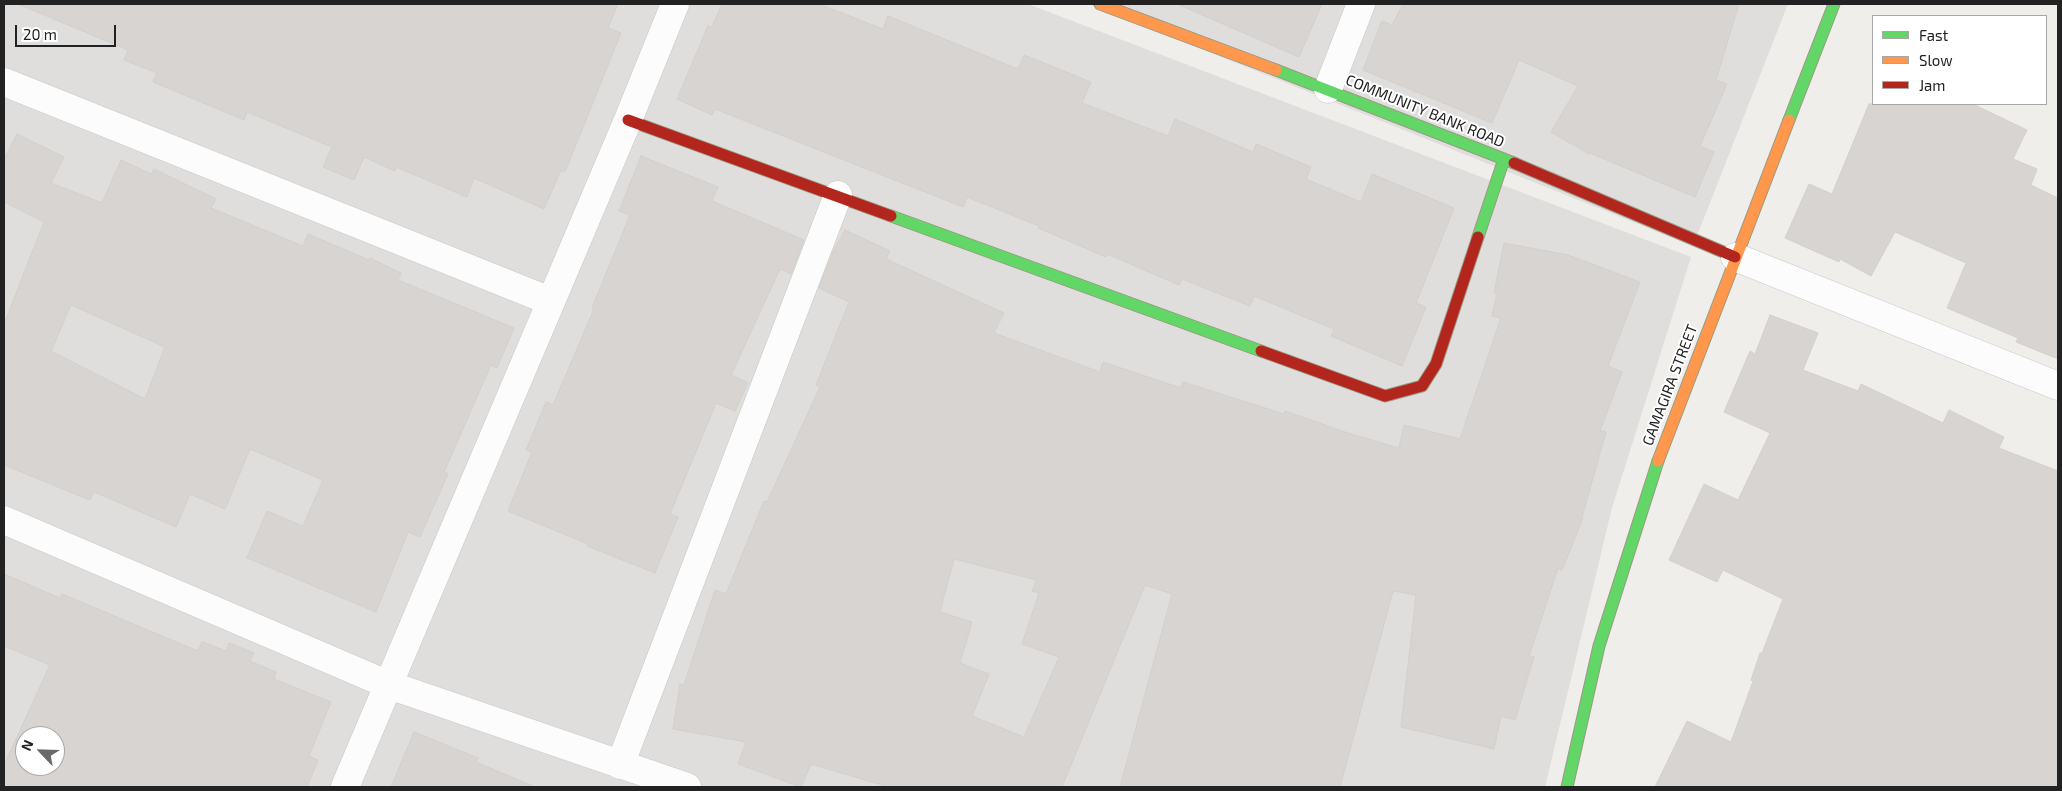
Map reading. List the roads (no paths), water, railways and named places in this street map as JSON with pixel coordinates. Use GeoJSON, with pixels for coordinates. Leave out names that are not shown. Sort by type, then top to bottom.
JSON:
{"type":"FeatureCollection","features":[{"type":"Feature","properties":{"kind":"street"},"geometry":{"type":"LineString","coordinates":[[345,787],[628,120],[675,4]]}},
{"type":"Feature","properties":{"kind":"street","name":"COMMUNITY BANK ROAD"},"geometry":{"type":"LineString","coordinates":[[1100,4],[1328,89],[1504,159],[1735,257]]}},
{"type":"Feature","properties":{"kind":"street"},"geometry":{"type":"LineString","coordinates":[[1328,89],[1361,4]]}},
{"type":"Feature","properties":{"kind":"street","name":"GAMAGIRA STREET"},"geometry":{"type":"LineString","coordinates":[[1566,787],[1599,646],[1651,478],[1834,4]]}},
{"type":"Feature","properties":{"kind":"street"},"geometry":{"type":"LineString","coordinates":[[4,82],[550,301]]}},
{"type":"Feature","properties":{"kind":"street"},"geometry":{"type":"LineString","coordinates":[[628,120],[1385,396],[1422,386],[1436,364],[1504,159]]}},
{"type":"Feature","properties":{"kind":"street"},"geometry":{"type":"LineString","coordinates":[[620,765],[838,195]]}},
{"type":"Feature","properties":{"kind":"street"},"geometry":{"type":"LineString","coordinates":[[1735,257],[2058,386]]}},
{"type":"Feature","properties":{"kind":"street"},"geometry":{"type":"LineString","coordinates":[[4,520],[388,685],[687,787]]}}]}
